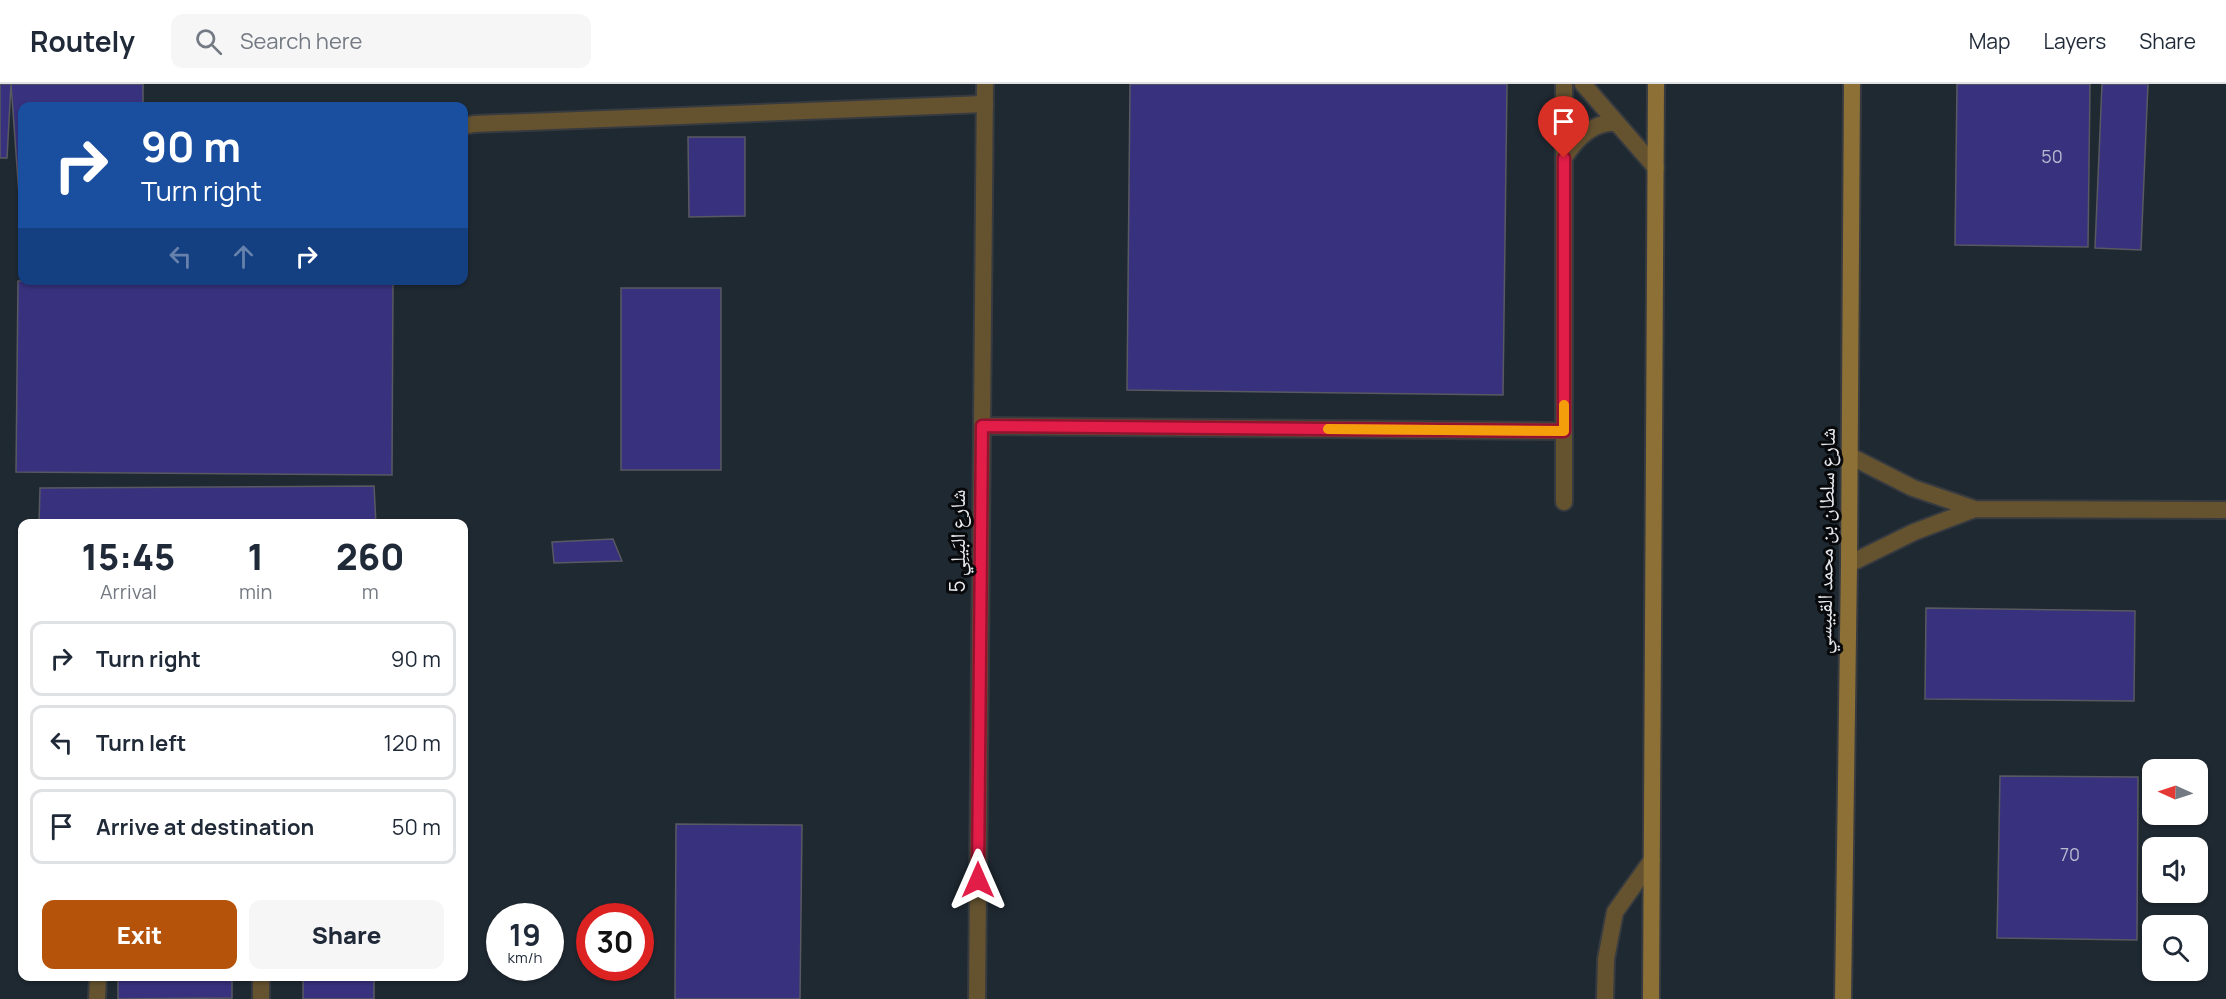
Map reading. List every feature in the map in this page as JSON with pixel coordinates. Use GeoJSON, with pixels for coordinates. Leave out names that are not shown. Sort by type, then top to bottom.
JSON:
{"type":"FeatureCollection","features":[{"type":"Feature","properties":{"kind":"main road"},"geometry":{"type":"LineString","coordinates":[[1651,999],[1656,84]]}},
{"type":"Feature","properties":{"kind":"main road","name":"شارع سلطان بن محمد القبيسي"},"geometry":{"type":"LineString","coordinates":[[1843,999],[1852,84]]}},
{"type":"Feature","properties":{"kind":"street","name":"شارع البَيلِي 5"},"geometry":{"type":"LineString","coordinates":[[977,999],[985,84]]}},
{"type":"Feature","properties":{"kind":"street"},"geometry":{"type":"LineString","coordinates":[[1564,84],[1564,502]]}},
{"type":"Feature","properties":{"kind":"street"},"geometry":{"type":"LineString","coordinates":[[1583,84],[1656,168]]}},
{"type":"Feature","properties":{"kind":"street"},"geometry":{"type":"LineString","coordinates":[[468,125],[985,104]]}},
{"type":"Feature","properties":{"kind":"street"},"geometry":{"type":"LineString","coordinates":[[1564,158],[1572,145],[1586,132],[1606,122],[1617,123]]}},
{"type":"Feature","properties":{"kind":"street"},"geometry":{"type":"LineString","coordinates":[[982,426],[1564,431]]}},
{"type":"Feature","properties":{"kind":"street"},"geometry":{"type":"LineString","coordinates":[[1850,456],[1913,488],[1975,509],[2226,510]]}},
{"type":"Feature","properties":{"kind":"street"},"geometry":{"type":"LineString","coordinates":[[1849,564],[1914,532],[1975,509]]}},
{"type":"Feature","properties":{"kind":"street"},"geometry":{"type":"LineString","coordinates":[[1605,999],[1606,959],[1615,912],[1652,860]]}},
{"type":"Feature","properties":{"kind":"street"},"geometry":{"type":"LineString","coordinates":[[97,999],[98,981]]}},
{"type":"Feature","properties":{"kind":"street"},"geometry":{"type":"LineString","coordinates":[[261,981],[261,999]]}},
{"type":"Feature","properties":{"kind":"shaded area"},"geometry":{"type":"Polygon","coordinates":[[[0,84],[2226,84],[2226,999],[0,999],[0,84]]]}},
{"type":"Feature","properties":{"kind":"building"},"geometry":{"type":"Polygon","coordinates":[[[0,84],[11,84],[7,158],[0,158],[0,84]]]}},
{"type":"Feature","properties":{"kind":"building"},"geometry":{"type":"Polygon","coordinates":[[[11,84],[143,84],[143,102],[18,102],[18,181],[11,84]]]}},
{"type":"Feature","properties":{"kind":"building"},"geometry":{"type":"Polygon","coordinates":[[[1130,84],[1507,84],[1503,395],[1127,390],[1130,84]]]}},
{"type":"Feature","properties":{"kind":"building"},"geometry":{"type":"Polygon","coordinates":[[[1957,84],[2090,84],[2088,247],[1955,245],[1957,84]]]}},
{"type":"Feature","properties":{"kind":"building"},"geometry":{"type":"Polygon","coordinates":[[[2102,84],[2148,84],[2141,250],[2095,248],[2102,84]]]}},
{"type":"Feature","properties":{"kind":"building"},"geometry":{"type":"Polygon","coordinates":[[[688,137],[745,137],[745,216],[689,217],[688,137]]]}},
{"type":"Feature","properties":{"kind":"building"},"geometry":{"type":"Polygon","coordinates":[[[18,281],[18,285],[393,285],[392,475],[16,472],[18,281]]]}},
{"type":"Feature","properties":{"kind":"building"},"geometry":{"type":"Polygon","coordinates":[[[621,288],[721,288],[721,470],[621,470],[621,288]]]}},
{"type":"Feature","properties":{"kind":"building"},"geometry":{"type":"Polygon","coordinates":[[[374,486],[376,519],[39,519],[40,488],[374,486]]]}},
{"type":"Feature","properties":{"kind":"building"},"geometry":{"type":"Polygon","coordinates":[[[613,539],[622,561],[554,563],[552,542],[613,539]]]}},
{"type":"Feature","properties":{"kind":"building"},"geometry":{"type":"Polygon","coordinates":[[[1926,608],[2135,611],[2134,701],[1925,699],[1926,608]]]}},
{"type":"Feature","properties":{"kind":"building"},"geometry":{"type":"Polygon","coordinates":[[[2000,776],[2138,777],[2137,940],[1997,938],[2000,776]]]}},
{"type":"Feature","properties":{"kind":"building"},"geometry":{"type":"Polygon","coordinates":[[[676,824],[802,825],[800,999],[675,999],[676,824]]]}},
{"type":"Feature","properties":{"kind":"building"},"geometry":{"type":"Polygon","coordinates":[[[118,981],[232,981],[232,998],[118,999],[118,981]]]}},
{"type":"Feature","properties":{"kind":"building"},"geometry":{"type":"Polygon","coordinates":[[[303,981],[374,981],[374,999],[303,999],[303,981]]]}},
{"type":"Feature","properties":{"kind":"slow traffic"},"geometry":{"type":"LineString","coordinates":[[1328,429],[1564,431],[1564,405]]}},
{"type":"Feature","properties":{"kind":"route"},"geometry":{"type":"LineString","coordinates":[[978,880],[982,426],[1564,431],[1564,158]]}}]}
